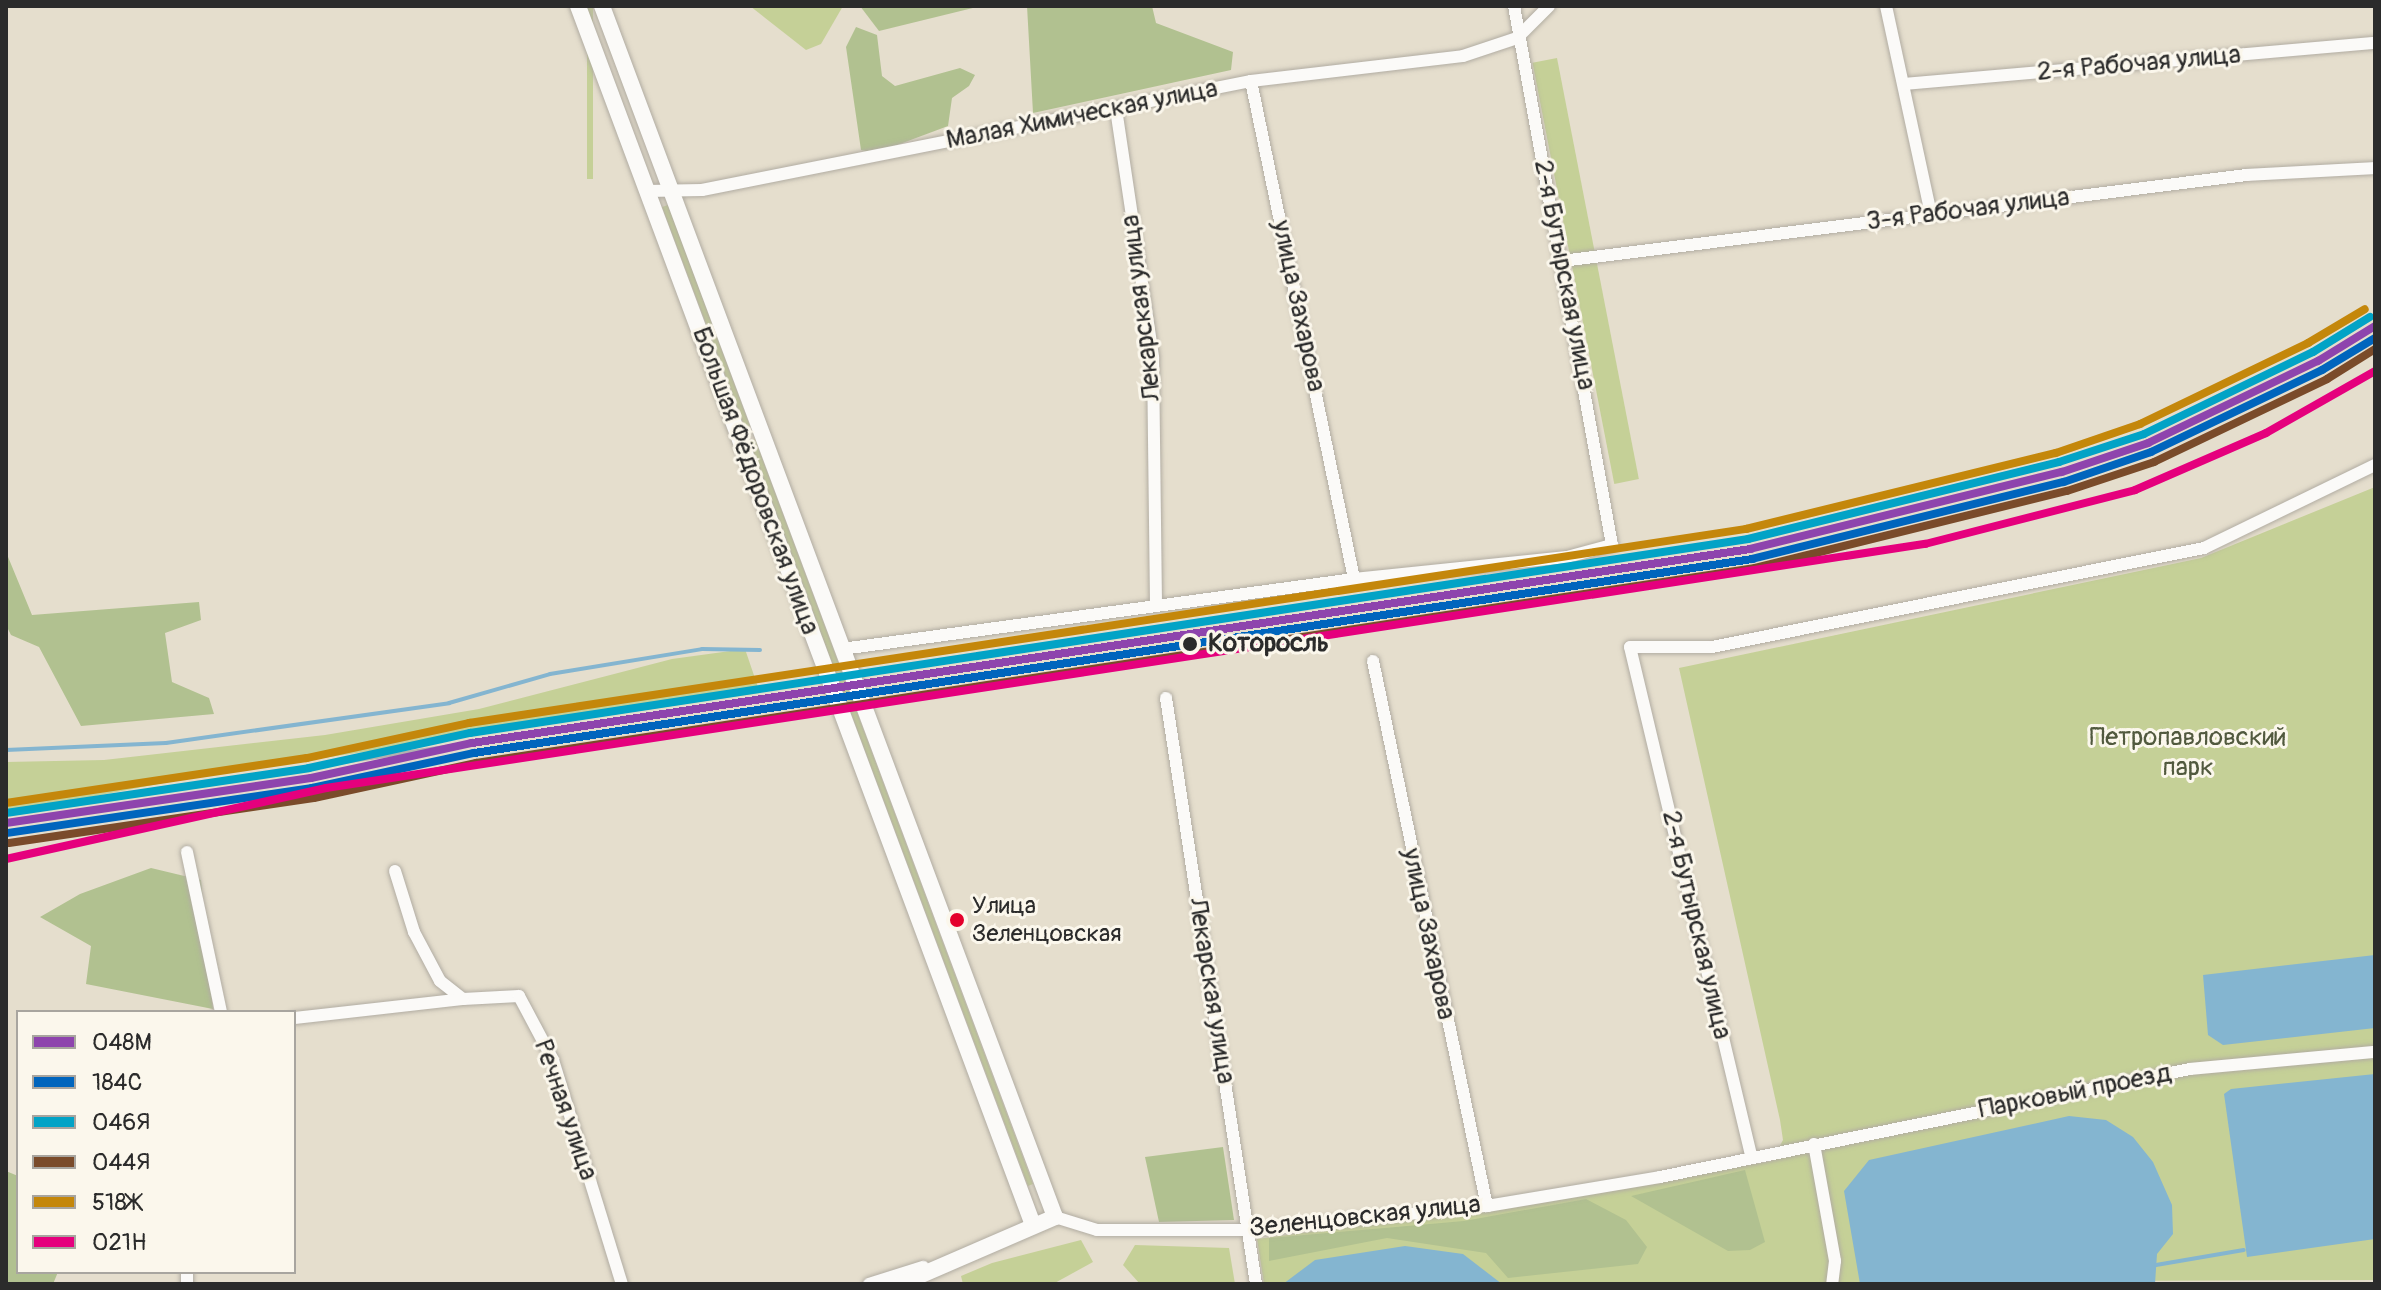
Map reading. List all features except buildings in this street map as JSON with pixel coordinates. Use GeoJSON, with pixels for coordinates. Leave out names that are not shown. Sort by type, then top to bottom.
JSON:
{"type":"FeatureCollection","features":[{"type":"Feature","properties":{"kind":"main road","name":"Большая Фёдоровская улица"},"geometry":{"type":"LineString","coordinates":[[578,6],[1033,1225]]}},
{"type":"Feature","properties":{"kind":"main road","name":"Большая Фёдоровская улица"},"geometry":{"type":"LineString","coordinates":[[602,6],[1055,1217]]}},
{"type":"Feature","properties":{"kind":"main road"},"geometry":{"type":"LineString","coordinates":[[900,1284],[956,1256],[1055,1217]]}},
{"type":"Feature","properties":{"kind":"street","name":"2-я Бутырская улица"},"geometry":{"type":"LineString","coordinates":[[1354,579],[1552,559],[1612,545],[1562,261],[1517,38],[1514,6]]}},
{"type":"Feature","properties":{"kind":"street"},"geometry":{"type":"LineString","coordinates":[[1517,38],[1549,6]]}},
{"type":"Feature","properties":{"kind":"street"},"geometry":{"type":"LineString","coordinates":[[1886,6],[1931,215]]}},
{"type":"Feature","properties":{"kind":"street","name":"Малая Химическая улица"},"geometry":{"type":"LineString","coordinates":[[647,191],[702,190],[1251,81],[1463,56],[1517,38]]}},
{"type":"Feature","properties":{"kind":"street","name":"2-я Рабочая улица"},"geometry":{"type":"LineString","coordinates":[[1904,84],[2375,43]]}},
{"type":"Feature","properties":{"kind":"street","name":"улица Захарова"},"geometry":{"type":"LineString","coordinates":[[1251,81],[1354,579]]}},
{"type":"Feature","properties":{"kind":"street","name":"Лекарская улица"},"geometry":{"type":"LineString","coordinates":[[1116,109],[1153,358],[1156,604]]}},
{"type":"Feature","properties":{"kind":"street","name":"3-я Рабочая улица"},"geometry":{"type":"LineString","coordinates":[[1562,261],[2247,175],[2375,168]]}},
{"type":"Feature","properties":{"kind":"street","name":"2-я Бутырская улица"},"geometry":{"type":"LineString","coordinates":[[1751,1155],[1630,647],[1712,647],[2204,548],[2375,465]]}},
{"type":"Feature","properties":{"kind":"street"},"geometry":{"type":"LineString","coordinates":[[842,649],[1354,579]]}},
{"type":"Feature","properties":{"kind":"street","name":"улица Захарова"},"geometry":{"type":"LineString","coordinates":[[1373,661],[1487,1206]]}},
{"type":"Feature","properties":{"kind":"street","name":"Лекарская улица"},"geometry":{"type":"LineString","coordinates":[[1166,698],[1256,1284]]}},
{"type":"Feature","properties":{"kind":"street"},"geometry":{"type":"LineString","coordinates":[[187,852],[221,1010]]}},
{"type":"Feature","properties":{"kind":"street"},"geometry":{"type":"LineString","coordinates":[[395,871],[414,932],[433,969],[463,999]]}},
{"type":"Feature","properties":{"kind":"street","name":"Речная улица"},"geometry":{"type":"LineString","coordinates":[[463,999],[519,996],[553,1060],[622,1284]]}},
{"type":"Feature","properties":{"kind":"street"},"geometry":{"type":"LineString","coordinates":[[296,1018],[463,999]]}},
{"type":"Feature","properties":{"kind":"street","name":"Парковый проезд"},"geometry":{"type":"LineString","coordinates":[[1778,1151],[2190,1069],[2375,1052]]}},
{"type":"Feature","properties":{"kind":"street"},"geometry":{"type":"LineString","coordinates":[[1814,1144],[1835,1261],[1832,1284]]}},
{"type":"Feature","properties":{"kind":"street","name":"Зеленцовская улица"},"geometry":{"type":"LineString","coordinates":[[1055,1217],[1097,1230],[1248,1230],[1487,1206],[1660,1177],[1778,1151]]}},
{"type":"Feature","properties":{"kind":"street"},"geometry":{"type":"LineString","coordinates":[[869,1284],[956,1256]]}},
{"type":"Feature","properties":{"kind":"green space"},"geometry":{"type":"Polygon","coordinates":[[[587,6],[593,6],[593,179],[587,179],[587,6]]]}},
{"type":"Feature","properties":{"kind":"green space"},"geometry":{"type":"Polygon","coordinates":[[[750,6],[843,6],[821,44],[806,50],[750,6]]]}},
{"type":"Feature","properties":{"kind":"green space"},"geometry":{"type":"Polygon","coordinates":[[[860,6],[981,6],[879,31],[860,6]]]}},
{"type":"Feature","properties":{"kind":"green space"},"geometry":{"type":"Polygon","coordinates":[[[1027,6],[1152,6],[1156,23],[1233,52],[1231,70],[1033,113],[1027,6]]]}},
{"type":"Feature","properties":{"kind":"green space"},"geometry":{"type":"Polygon","coordinates":[[[856,27],[877,35],[882,76],[895,86],[960,68],[975,75],[969,86],[952,98],[948,126],[876,153],[861,150],[846,47],[856,27]]]}},
{"type":"Feature","properties":{"kind":"green space"},"geometry":{"type":"Polygon","coordinates":[[[1557,58],[1639,479],[1614,484],[1532,63],[1557,58]]]}},
{"type":"Feature","properties":{"kind":"green space"},"geometry":{"type":"Polygon","coordinates":[[[668,205],[750,426],[745,428],[662,207],[668,205]]]}},
{"type":"Feature","properties":{"kind":"green space"},"geometry":{"type":"Polygon","coordinates":[[[755,439],[1033,1184],[1028,1186],[749,441],[755,439]]]}},
{"type":"Feature","properties":{"kind":"green space","name":"Петропавловский парк"},"geometry":{"type":"Polygon","coordinates":[[[2375,487],[2375,1280],[1264,1284],[1257,1239],[1539,1201],[1772,1161],[1783,1140],[1780,1120],[1679,668],[2201,558],[2375,487]]]}},
{"type":"Feature","properties":{"kind":"green space"},"geometry":{"type":"Polygon","coordinates":[[[6,552],[32,615],[199,602],[201,620],[165,633],[172,682],[209,698],[214,714],[81,726],[39,647],[11,635],[6,625],[6,552]]]}},
{"type":"Feature","properties":{"kind":"green space"},"geometry":{"type":"Polygon","coordinates":[[[745,649],[760,693],[195,777],[6,813],[6,762],[104,760],[325,735],[479,709],[672,659],[745,649]]]}},
{"type":"Feature","properties":{"kind":"green space"},"geometry":{"type":"Polygon","coordinates":[[[151,868],[201,880],[213,1009],[86,984],[91,946],[40,917],[80,894],[151,868]]]}},
{"type":"Feature","properties":{"kind":"green space"},"geometry":{"type":"Polygon","coordinates":[[[1223,1147],[1234,1220],[1159,1222],[1145,1157],[1223,1147]]]}},
{"type":"Feature","properties":{"kind":"green space"},"geometry":{"type":"Polygon","coordinates":[[[1745,1170],[1765,1242],[1750,1250],[1728,1251],[1631,1196],[1745,1170]]]}},
{"type":"Feature","properties":{"kind":"green space"},"geometry":{"type":"Polygon","coordinates":[[[6,1171],[16,1175],[16,1274],[57,1274],[53,1284],[6,1284],[6,1171]]]}},
{"type":"Feature","properties":{"kind":"green space"},"geometry":{"type":"Polygon","coordinates":[[[1586,1199],[1626,1220],[1647,1247],[1638,1264],[1508,1278],[1486,1253],[1387,1238],[1269,1261],[1269,1238],[1464,1221],[1586,1199]]]}},
{"type":"Feature","properties":{"kind":"green space"},"geometry":{"type":"Polygon","coordinates":[[[1081,1240],[1093,1262],[1053,1284],[963,1284],[961,1276],[992,1263],[1081,1240]]]}},
{"type":"Feature","properties":{"kind":"green space"},"geometry":{"type":"Polygon","coordinates":[[[1135,1245],[1229,1248],[1235,1284],[1140,1284],[1123,1265],[1135,1245]]]}},
{"type":"Feature","properties":{"kind":"water"},"geometry":{"type":"Polygon","coordinates":[[[2375,955],[2375,1028],[2223,1045],[2208,1035],[2203,975],[2375,955]]]}},
{"type":"Feature","properties":{"kind":"water"},"geometry":{"type":"Polygon","coordinates":[[[2375,1074],[2375,1239],[2247,1257],[2224,1094],[2231,1089],[2375,1074]]]}},
{"type":"Feature","properties":{"kind":"water"},"geometry":{"type":"Polygon","coordinates":[[[2069,1116],[2106,1120],[2133,1137],[2153,1162],[2172,1205],[2173,1234],[2157,1254],[2155,1284],[1860,1284],[1844,1191],[1869,1160],[2069,1116]]]}},
{"type":"Feature","properties":{"kind":"water"},"geometry":{"type":"Polygon","coordinates":[[[1405,1246],[1463,1254],[1502,1284],[1283,1284],[1315,1260],[1405,1246]]]}},
{"type":"Feature","properties":{"kind":"waterway"},"geometry":{"type":"LineString","coordinates":[[6,750],[166,743],[449,703],[550,674],[702,649],[760,650]]}},
{"type":"Feature","properties":{"kind":"waterway"},"geometry":{"type":"LineString","coordinates":[[2156,1265],[2244,1250]]}},
{"type":"Feature","properties":{"kind":"railway"},"geometry":{"type":"LineString","coordinates":[[174,787],[472,743]]}},
{"type":"Feature","properties":{"kind":"transit line","name":"518Ж"},"geometry":{"type":"LineString","coordinates":[[6,803],[307,758],[469,723],[1746,529],[2056,453],[2140,424],[2308,343],[2365,309]]}},
{"type":"Feature","properties":{"kind":"transit line","name":"046Я"},"geometry":{"type":"LineString","coordinates":[[6,813],[309,768],[470,733],[1748,539],[2059,462],[2144,434],[2313,352],[2370,317]]}},
{"type":"Feature","properties":{"kind":"transit line","name":"048М"},"geometry":{"type":"LineString","coordinates":[[6,823],[311,778],[472,743],[1750,549],[2062,472],[2148,443],[2318,361],[2375,326]]}},
{"type":"Feature","properties":{"kind":"transit line","name":"184С"},"geometry":{"type":"LineString","coordinates":[[7,833],[312,788],[474,753],[1752,559],[2064,482],[2151,452],[2322,370],[2375,338]]}},
{"type":"Feature","properties":{"kind":"transit line","name":"044Я"},"geometry":{"type":"LineString","coordinates":[[9,843],[314,798],[476,763],[1755,568],[2067,491],[2154,462],[2327,379],[2375,349]]}},
{"type":"Feature","properties":{"kind":"transit line","name":"021Н"},"geometry":{"type":"LineString","coordinates":[[6,859],[326,788],[1925,544],[2135,490],[2266,433],[2375,371]]}},
{"type":"Feature","properties":{"kind":"place","name":"Которосль"},"geometry":{"type":"Point","coordinates":[1190,644]}},
{"type":"Feature","properties":{"kind":"place","name":"Улица Зеленцовская"},"geometry":{"type":"Point","coordinates":[957,920]}}]}
